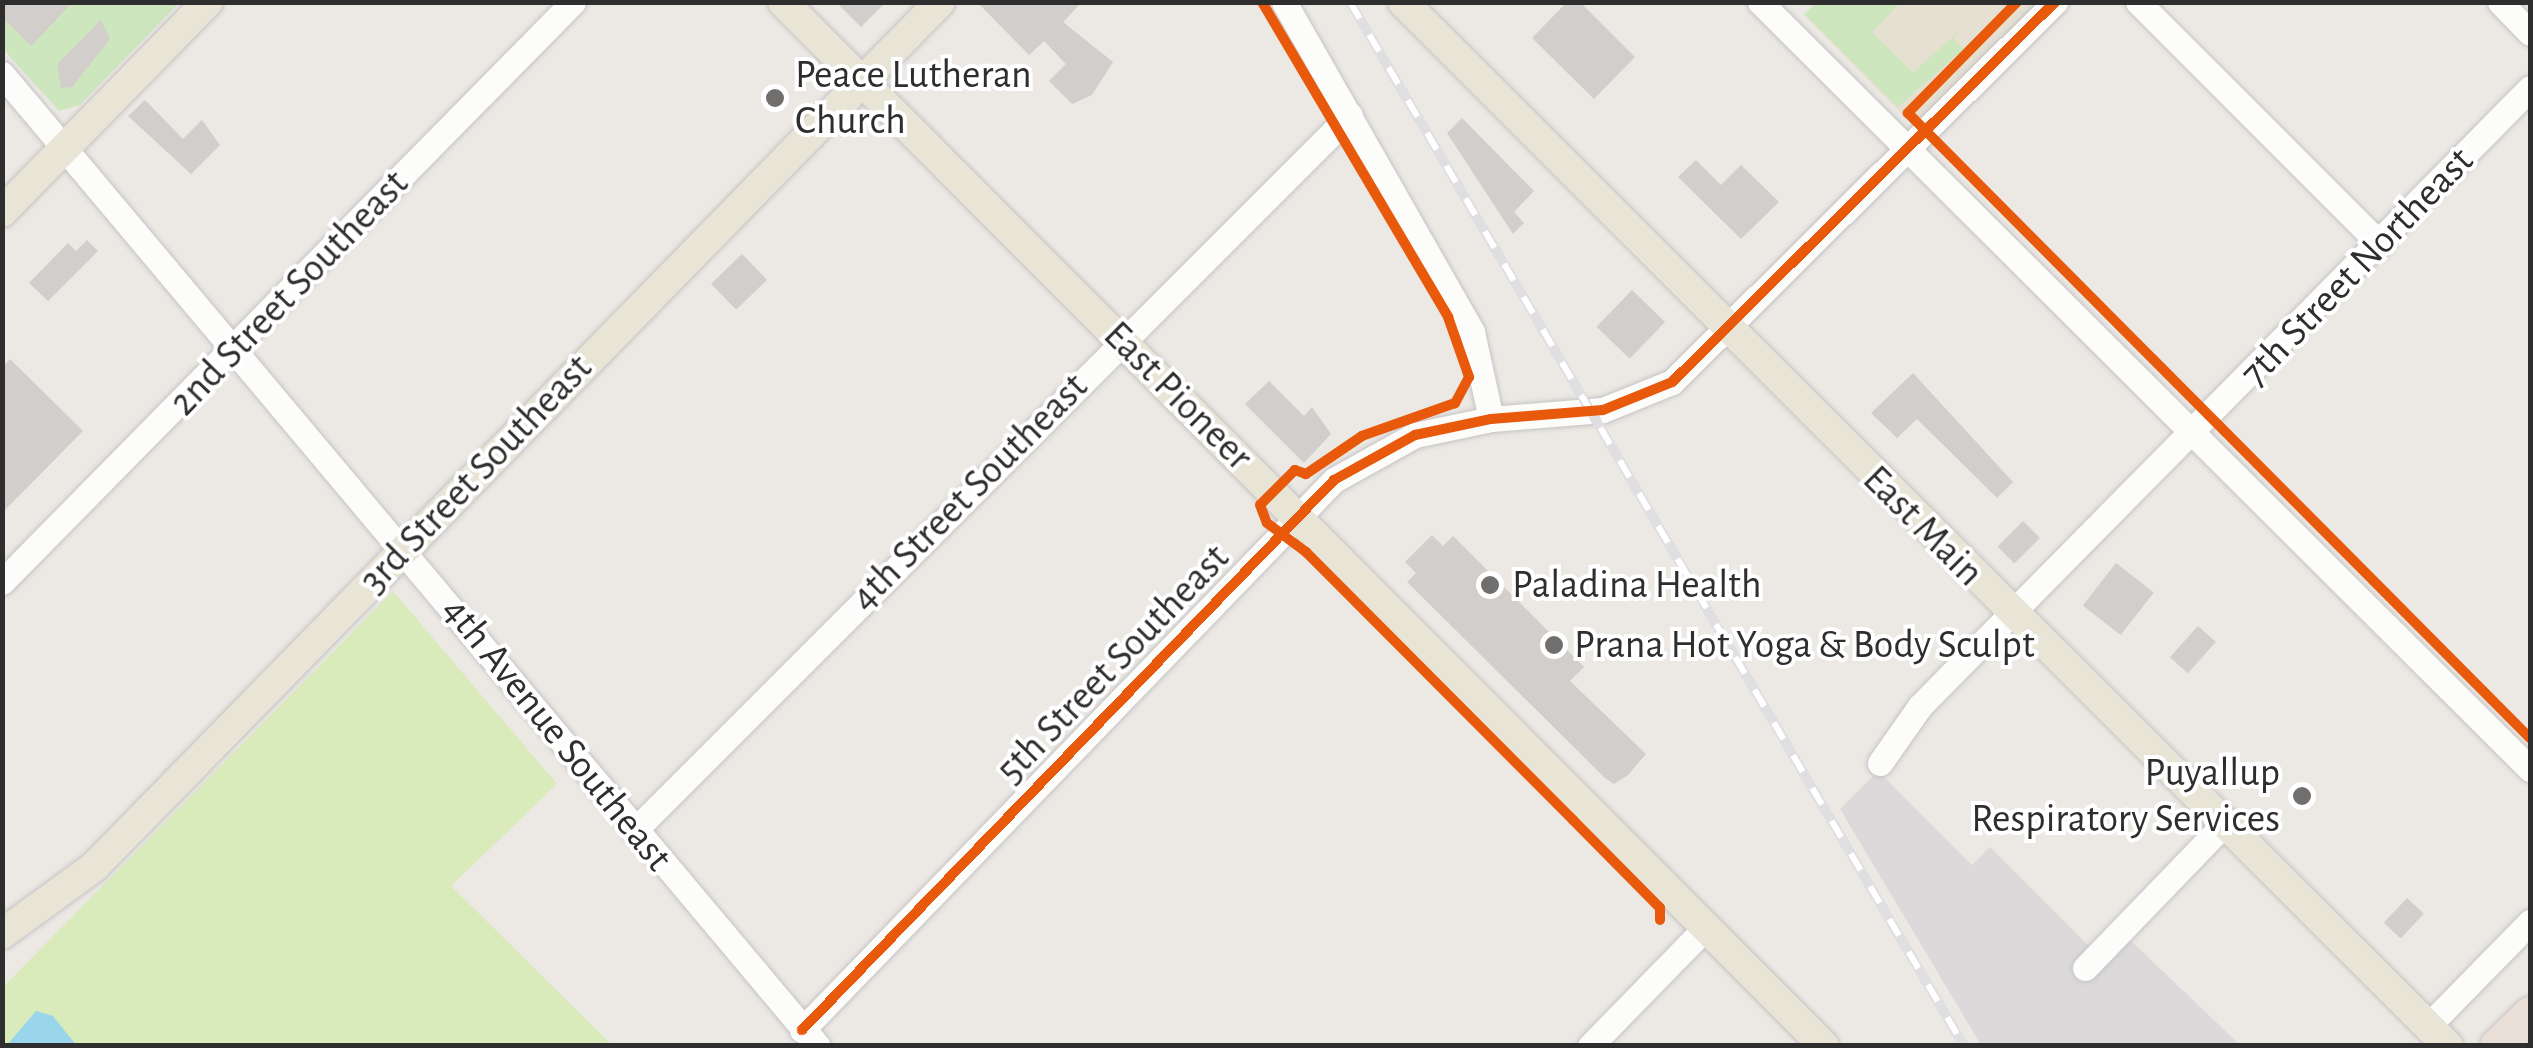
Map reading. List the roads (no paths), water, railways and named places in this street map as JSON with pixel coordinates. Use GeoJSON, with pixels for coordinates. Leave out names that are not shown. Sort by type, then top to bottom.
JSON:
{"type":"FeatureCollection","features":[{"type":"Feature","properties":{"kind":"highway"},"geometry":{"type":"LineString","coordinates":[[2497,1046],[2530,1014]]}},
{"type":"Feature","properties":{"kind":"main road"},"geometry":{"type":"LineString","coordinates":[[2,212],[208,2]]}},
{"type":"Feature","properties":{"kind":"main road","name":"East Pioneer"},"geometry":{"type":"LineString","coordinates":[[784,2],[1824,1046]]}},
{"type":"Feature","properties":{"kind":"main road","name":"3rd Street Southeast"},"geometry":{"type":"LineString","coordinates":[[2,934],[94,867],[940,2]]}},
{"type":"Feature","properties":{"kind":"main road","name":"East Main"},"geometry":{"type":"LineString","coordinates":[[1403,2],[1728,332],[2438,1039]]}},
{"type":"Feature","properties":{"kind":"street","name":"2nd Street Southeast"},"geometry":{"type":"LineString","coordinates":[[2,582],[573,2]]}},
{"type":"Feature","properties":{"kind":"street"},"geometry":{"type":"LineString","coordinates":[[1284,2],[1472,332],[1490,388],[1491,419]]}},
{"type":"Feature","properties":{"kind":"street"},"geometry":{"type":"LineString","coordinates":[[1760,2],[2530,769]]}},
{"type":"Feature","properties":{"kind":"street","name":"5th Street Southeast"},"geometry":{"type":"LineString","coordinates":[[810,1038],[1298,516],[1378,450],[1491,419],[1590,412],[1638,400],[1672,382],[1728,332],[2055,2]]}},
{"type":"Feature","properties":{"kind":"street"},"geometry":{"type":"LineString","coordinates":[[2138,2],[2380,244]]}},
{"type":"Feature","properties":{"kind":"street"},"geometry":{"type":"LineString","coordinates":[[2500,2],[2530,33]]}},
{"type":"Feature","properties":{"kind":"street","name":"4th Avenue Southeast"},"geometry":{"type":"LineString","coordinates":[[2,74],[404,547],[634,830],[810,1038]]}},
{"type":"Feature","properties":{"kind":"street","name":"7th Street Northeast"},"geometry":{"type":"LineString","coordinates":[[1880,763],[1920,706],[2014,616],[2530,88]]}},
{"type":"Feature","properties":{"kind":"street","name":"4th Street Southeast"},"geometry":{"type":"LineString","coordinates":[[634,830],[1121,338],[1350,115]]}},
{"type":"Feature","properties":{"kind":"street"},"geometry":{"type":"LineString","coordinates":[[2085,968],[2224,824]]}},
{"type":"Feature","properties":{"kind":"street"},"geometry":{"type":"LineString","coordinates":[[2438,1039],[2530,922]]}},
{"type":"Feature","properties":{"kind":"street"},"geometry":{"type":"LineString","coordinates":[[1590,1046],[1706,927]]}},
{"type":"Feature","properties":{"kind":"water"},"geometry":{"type":"Polygon","coordinates":[[[36,1011],[53,1016],[76,1045],[7,1045],[36,1011]]]}},
{"type":"Feature","properties":{"kind":"railway"},"geometry":{"type":"LineString","coordinates":[[1350,2],[1964,1046]]}},
{"type":"Feature","properties":{"kind":"place","name":"Peace Lutheran Church"},"geometry":{"type":"Point","coordinates":[775,98]}},
{"type":"Feature","properties":{"kind":"place","name":"Paladina Health"},"geometry":{"type":"Point","coordinates":[1490,585]}},
{"type":"Feature","properties":{"kind":"place","name":"Prana Hot Yoga & Body Sculpt"},"geometry":{"type":"Point","coordinates":[1554,645]}},
{"type":"Feature","properties":{"kind":"place","name":"Puyallup Respiratory Services"},"geometry":{"type":"Point","coordinates":[2302,796]}}]}
